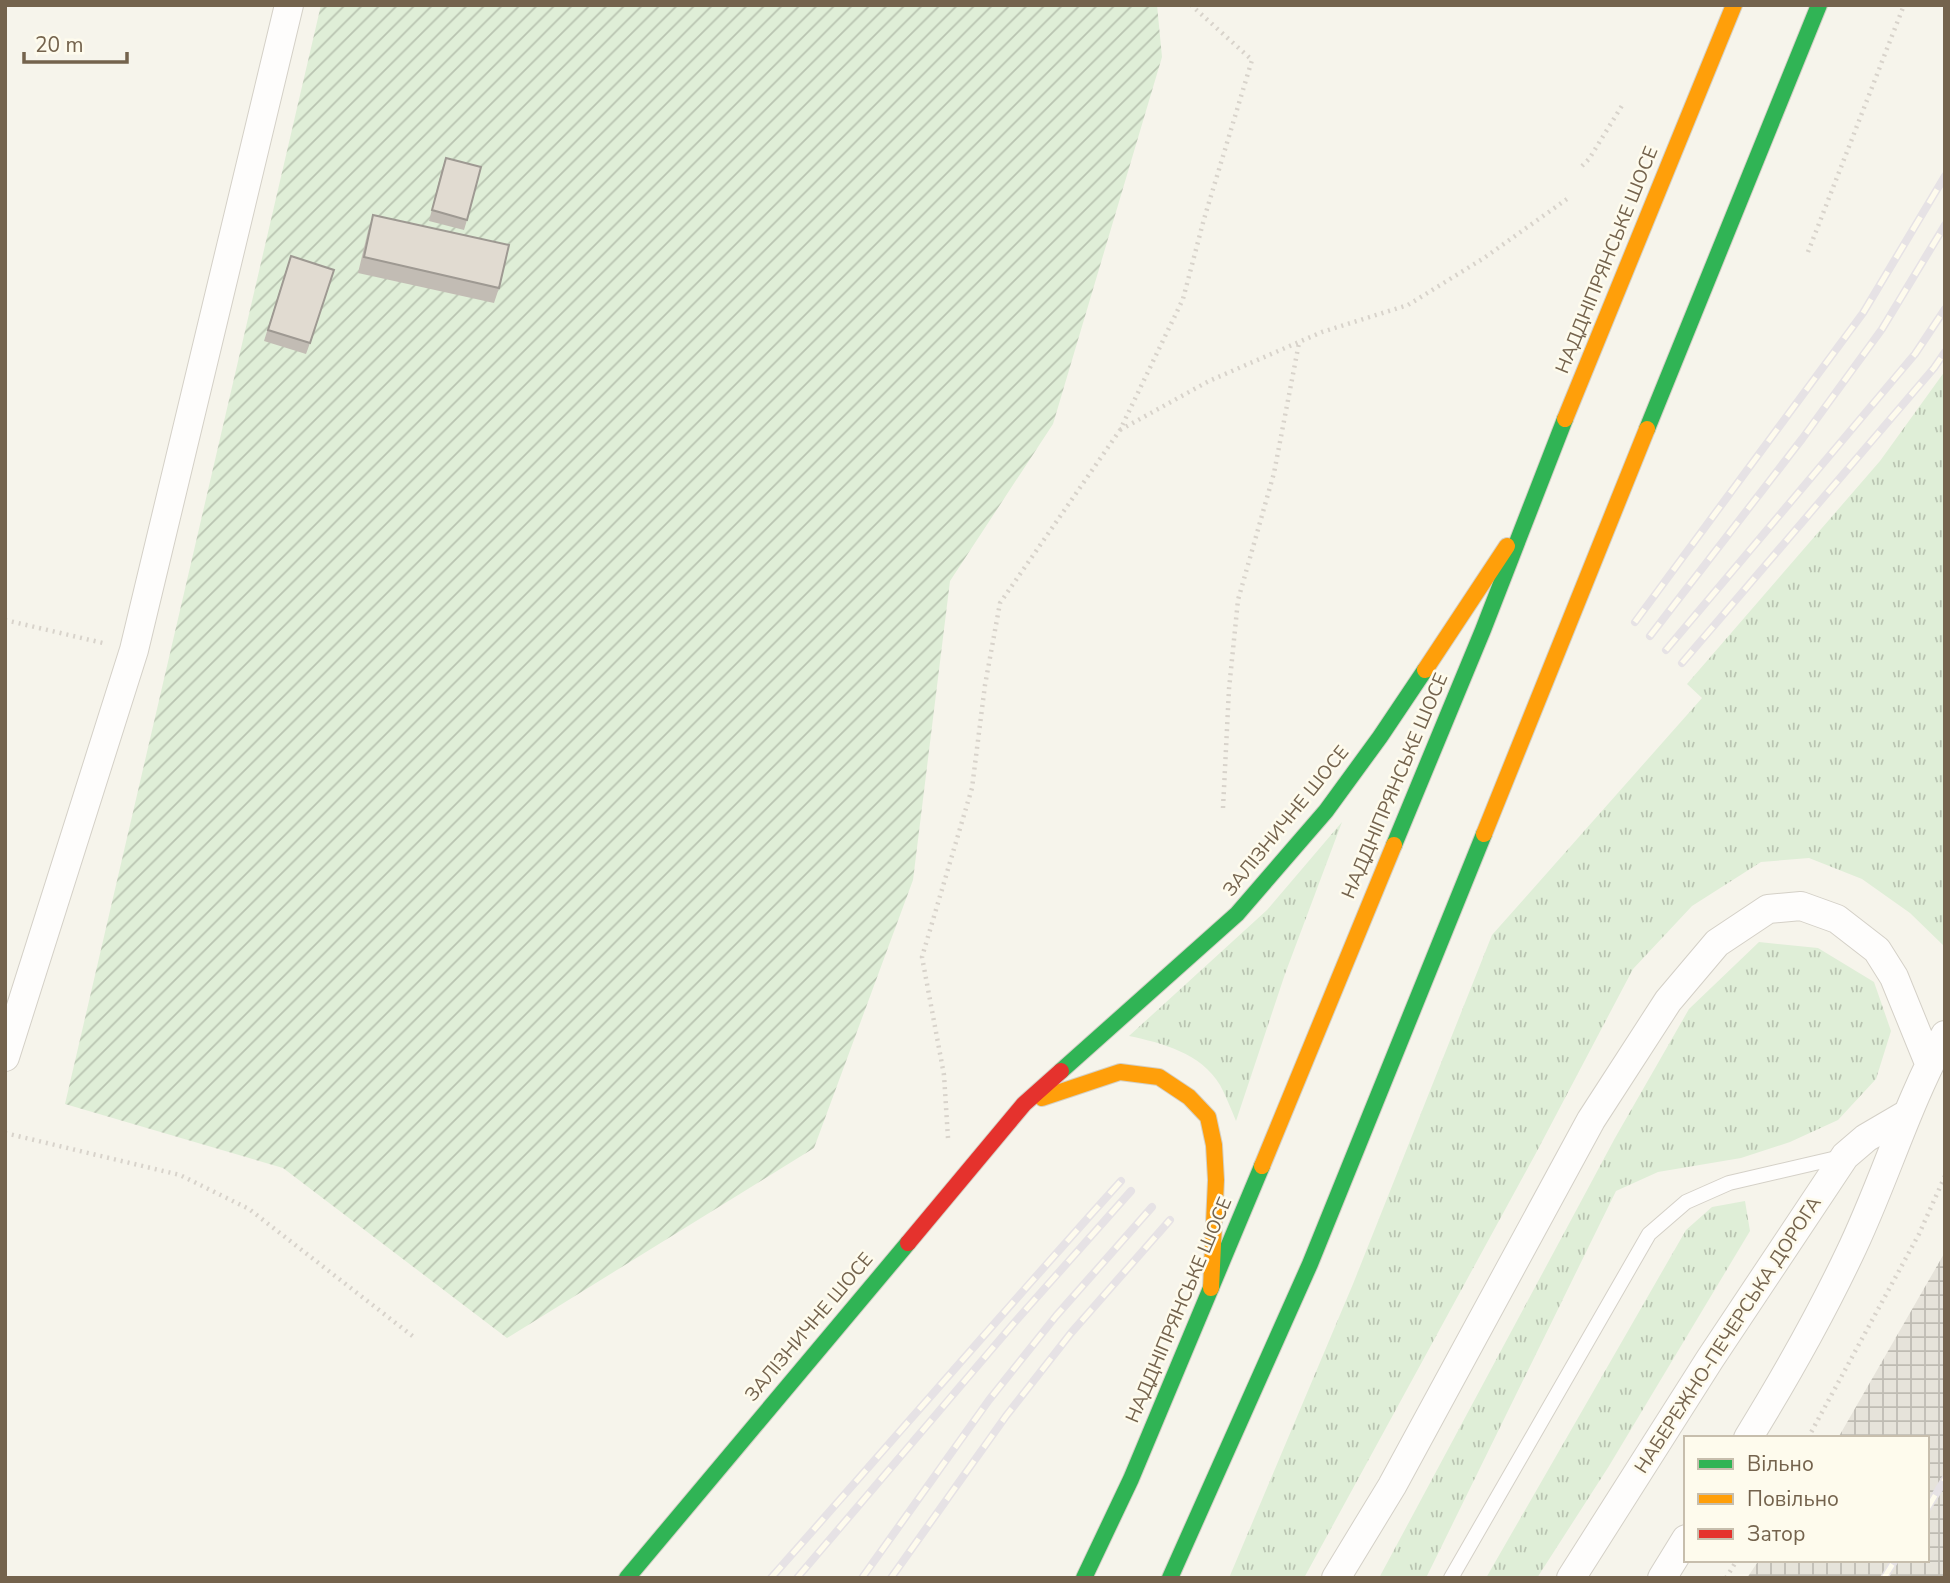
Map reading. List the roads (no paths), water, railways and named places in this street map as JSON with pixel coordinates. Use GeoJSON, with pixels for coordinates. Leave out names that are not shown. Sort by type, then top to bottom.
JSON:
{"type":"FeatureCollection","features":[{"type":"Feature","properties":{"kind":"main road","name":"НАДДНІПРЯНСЬКЕ ШОСЕ"},"geometry":{"type":"LineString","coordinates":[[1084,1578],[1131,1479],[1210,1292],[1482,630],[1734,5]]}},
{"type":"Feature","properties":{"kind":"main road"},"geometry":{"type":"LineString","coordinates":[[1170,1578],[1310,1264],[1819,5]]}},
{"type":"Feature","properties":{"kind":"main road","name":"ЗАЛІЗНИЧНЕ ШОСЕ"},"geometry":{"type":"LineString","coordinates":[[627,1578],[1024,1104],[1237,914],[1326,811],[1380,737],[1525,518]]}},
{"type":"Feature","properties":{"kind":"main road","name":"ЗАЛІЗНИЧНЕ ШОСЕ"},"geometry":{"type":"LineString","coordinates":[[1024,1104],[1120,1072],[1159,1077],[1189,1097],[1208,1118],[1214,1145],[1216,1180],[1210,1292]]}},
{"type":"Feature","properties":{"kind":"street"},"geometry":{"type":"LineString","coordinates":[[5,1057],[134,650],[289,5]]}},
{"type":"Feature","properties":{"kind":"street"},"geometry":{"type":"LineString","coordinates":[[1336,1578],[1392,1486],[1591,1120],[1668,1001],[1717,943],[1768,909],[1801,906],[1837,919],[1877,950],[1894,977],[1929,1063]]}},
{"type":"Feature","properties":{"kind":"street"},"geometry":{"type":"LineString","coordinates":[[1749,1436],[1793,1365],[1849,1255],[1929,1063],[1945,1035]]}},
{"type":"Feature","properties":{"kind":"street","name":"НАБЕРЕЖНО-ПЕЧЕРСЬКА ДОРОГА"},"geometry":{"type":"LineString","coordinates":[[1571,1578],[1717,1348],[1845,1156],[1866,1138],[1907,1114]]}},
{"type":"Feature","properties":{"kind":"street"},"geometry":{"type":"LineString","coordinates":[[1662,1578],[1684,1542]]}},
{"type":"Feature","properties":{"kind":"lane"},"geometry":{"type":"LineString","coordinates":[[1451,1578],[1649,1234],[1686,1202],[1729,1182],[1845,1156]]}},
{"type":"Feature","properties":{"kind":"railway"},"geometry":{"type":"LineString","coordinates":[[1635,622],[1863,313],[1945,176]]}},
{"type":"Feature","properties":{"kind":"railway"},"geometry":{"type":"LineString","coordinates":[[1650,636],[1802,439],[1882,329],[1945,225]]}},
{"type":"Feature","properties":{"kind":"railway"},"geometry":{"type":"LineString","coordinates":[[1666,650],[1915,354],[1945,309]]}},
{"type":"Feature","properties":{"kind":"railway"},"geometry":{"type":"LineString","coordinates":[[1682,663],[1945,352]]}},
{"type":"Feature","properties":{"kind":"railway"},"geometry":{"type":"LineString","coordinates":[[771,1578],[1121,1181]]}},
{"type":"Feature","properties":{"kind":"railway"},"geometry":{"type":"LineString","coordinates":[[797,1578],[1014,1323],[1131,1191]]}},
{"type":"Feature","properties":{"kind":"railway"},"geometry":{"type":"LineString","coordinates":[[862,1578],[989,1400],[1056,1316],[1152,1207]]}},
{"type":"Feature","properties":{"kind":"railway"},"geometry":{"type":"LineString","coordinates":[[891,1578],[1006,1416],[1071,1333],[1170,1220]]}},
{"type":"Feature","properties":{"kind":"railway"},"geometry":{"type":"LineString","coordinates":[[1929,1506],[1945,1479]]}},
{"type":"Feature","properties":{"kind":"railway"},"geometry":{"type":"LineString","coordinates":[[1884,1578],[1894,1562]]}}]}
